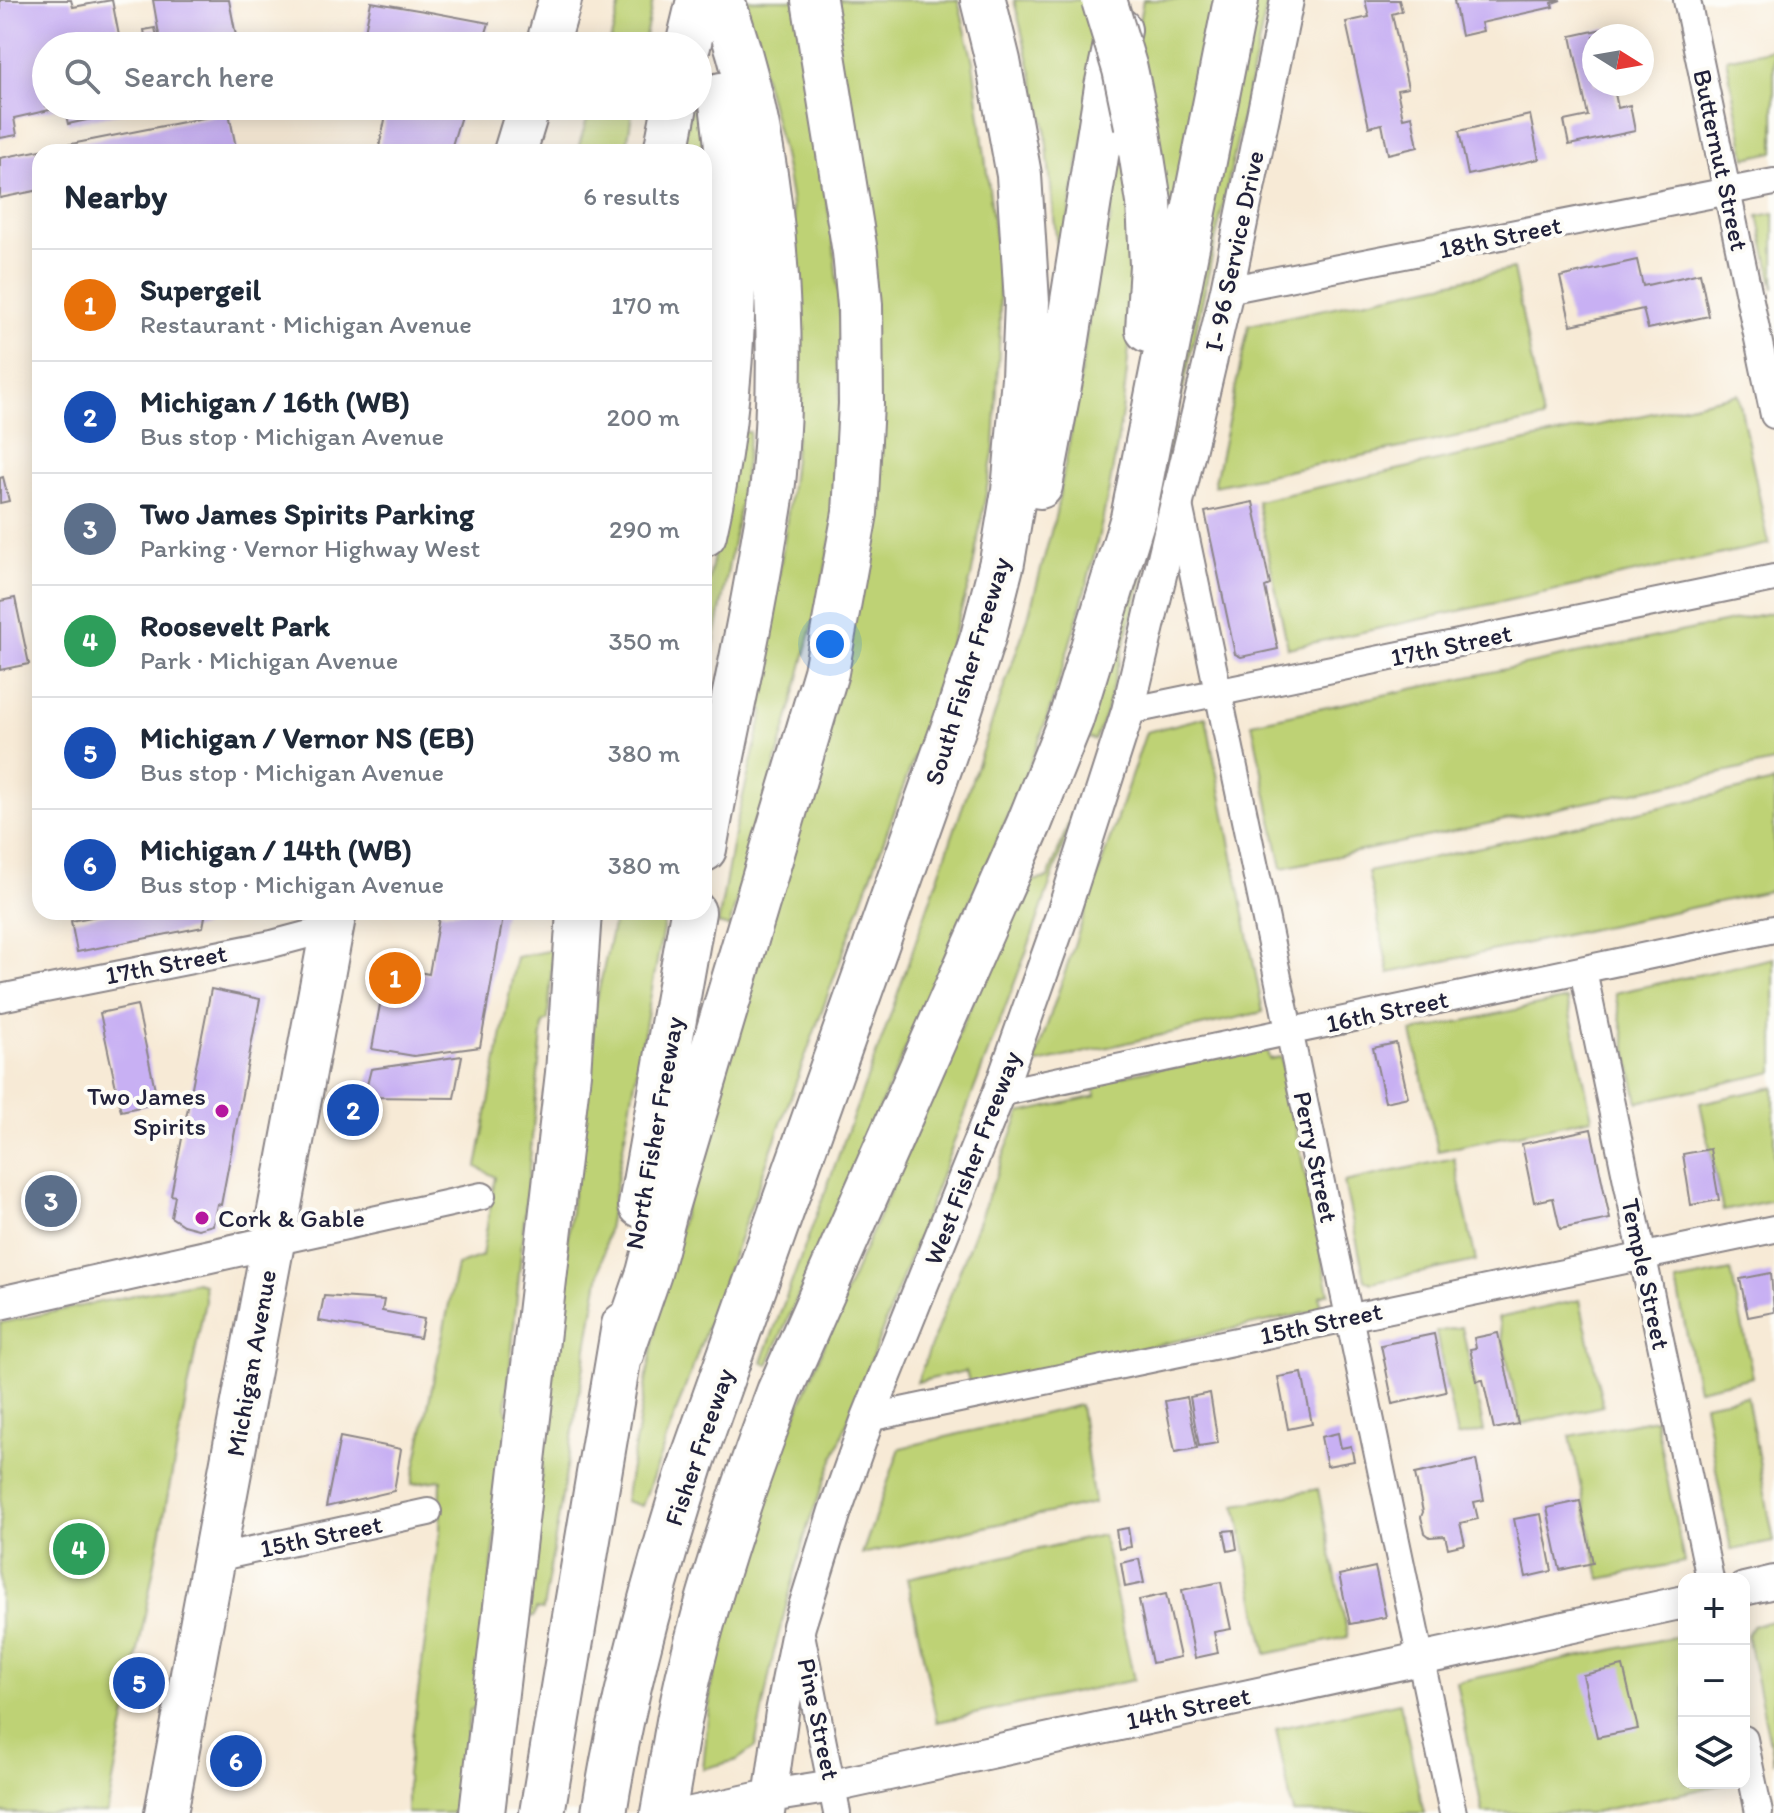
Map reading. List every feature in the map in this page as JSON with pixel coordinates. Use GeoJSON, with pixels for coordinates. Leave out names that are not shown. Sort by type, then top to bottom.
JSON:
{"type":"FeatureCollection","features":[{"type":"Feature","properties":{"kind":"highway"},"geometry":{"type":"LineString","coordinates":[[692,32],[700,0]]}},
{"type":"Feature","properties":{"kind":"highway"},"geometry":{"type":"LineString","coordinates":[[700,0],[708,32]]}},
{"type":"Feature","properties":{"kind":"highway"},"geometry":{"type":"LineString","coordinates":[[712,810],[754,603],[774,474],[780,354],[766,188],[750,100],[722,0]]}},
{"type":"Feature","properties":{"kind":"highway"},"geometry":{"type":"LineString","coordinates":[[542,1813],[621,1354],[649,1273],[826,672],[855,513],[861,404],[860,305],[855,252],[814,0]]}},
{"type":"Feature","properties":{"kind":"highway","name":"South Fisher Freeway"},"geometry":{"type":"LineString","coordinates":[[826,1090],[983,637],[1002,562],[1014,491],[1027,302],[1019,175],[998,61],[983,0]]}},
{"type":"Feature","properties":{"kind":"highway"},"geometry":{"type":"LineString","coordinates":[[1104,0],[1125,69],[1137,126],[1149,202],[1152,265],[1144,379],[1110,589]]}},
{"type":"Feature","properties":{"kind":"highway"},"geometry":{"type":"LineString","coordinates":[[826,1090],[881,978],[1006,623],[1044,469],[1107,87],[1126,0]]}},
{"type":"Feature","properties":{"kind":"highway"},"geometry":{"type":"LineString","coordinates":[[663,1813],[680,1714],[707,1607],[763,1433],[1029,824],[1071,719],[1133,518],[1236,0]]}},
{"type":"Feature","properties":{"kind":"highway"},"geometry":{"type":"LineString","coordinates":[[712,51],[728,150],[734,229],[728,384],[712,492]]}},
{"type":"Feature","properties":{"kind":"highway"},"geometry":{"type":"LineString","coordinates":[[482,1813],[568,1073],[578,920]]}},
{"type":"Feature","properties":{"kind":"highway"},"geometry":{"type":"LineString","coordinates":[[568,1073],[604,920]]}},
{"type":"Feature","properties":{"kind":"highway","name":"North Fisher Freeway"},"geometry":{"type":"LineString","coordinates":[[621,1354],[630,1270],[692,920]]}},
{"type":"Feature","properties":{"kind":"highway","name":"Fisher Freeway"},"geometry":{"type":"LineString","coordinates":[[604,1813],[633,1660],[661,1555],[826,1090]]}},
{"type":"Feature","properties":{"kind":"main road"},"geometry":{"type":"LineString","coordinates":[[551,32],[560,0]]}},
{"type":"Feature","properties":{"kind":"main road"},"geometry":{"type":"LineString","coordinates":[[517,144],[525,120]]}},
{"type":"Feature","properties":{"kind":"main road","name":"Michigan Avenue"},"geometry":{"type":"LineString","coordinates":[[166,1813],[334,920]]}},
{"type":"Feature","properties":{"kind":"street","name":"I- 96 Service Drive"},"geometry":{"type":"LineString","coordinates":[[1179,501],[1227,290],[1287,0]]}},
{"type":"Feature","properties":{"kind":"street","name":"Butternut Street"},"geometry":{"type":"LineString","coordinates":[[1687,0],[1774,415]]}},
{"type":"Feature","properties":{"kind":"street","name":"18th Street"},"geometry":{"type":"LineString","coordinates":[[1227,290],[1774,182]]}},
{"type":"Feature","properties":{"kind":"street","name":"Perry Street"},"geometry":{"type":"LineString","coordinates":[[1179,501],[1453,1813]]}},
{"type":"Feature","properties":{"kind":"street","name":"West Fisher Freeway"},"geometry":{"type":"LineString","coordinates":[[769,1805],[799,1626],[835,1511],[868,1418],[999,1093],[1064,910],[1128,711],[1179,501]]}},
{"type":"Feature","properties":{"kind":"street","name":"17th Street"},"geometry":{"type":"LineString","coordinates":[[1128,711],[1774,578]]}},
{"type":"Feature","properties":{"kind":"street","name":"17th Street"},"geometry":{"type":"LineString","coordinates":[[0,998],[272,944],[334,920]]}},
{"type":"Feature","properties":{"kind":"street","name":"16th Street"},"geometry":{"type":"LineString","coordinates":[[999,1093],[1774,929]]}},
{"type":"Feature","properties":{"kind":"street","name":"Temple Street"},"geometry":{"type":"LineString","coordinates":[[1583,970],[1709,1573]]}},
{"type":"Feature","properties":{"kind":"street"},"geometry":{"type":"LineString","coordinates":[[0,1303],[482,1196]]}},
{"type":"Feature","properties":{"kind":"street","name":"15th Street"},"geometry":{"type":"LineString","coordinates":[[868,1418],[1642,1254],[1774,1229]]}},
{"type":"Feature","properties":{"kind":"street","name":"15th Street"},"geometry":{"type":"LineString","coordinates":[[215,1558],[428,1512]]}},
{"type":"Feature","properties":{"kind":"street"},"geometry":{"type":"LineString","coordinates":[[1750,1588],[1774,1582]]}},
{"type":"Feature","properties":{"kind":"street","name":"14th Street"},"geometry":{"type":"LineString","coordinates":[[701,1811],[835,1800],[1421,1658],[1678,1603]]}},
{"type":"Feature","properties":{"kind":"street","name":"Pine Street"},"geometry":{"type":"LineString","coordinates":[[799,1626],[835,1800]]}},
{"type":"Feature","properties":{"kind":"street"},"geometry":{"type":"LineString","coordinates":[[1750,1769],[1759,1813]]}},
{"type":"Feature","properties":{"kind":"green space"},"geometry":{"type":"Polygon","coordinates":[[[621,0],[653,0],[646,32],[613,32],[621,0]]]}},
{"type":"Feature","properties":{"kind":"green space"},"geometry":{"type":"Polygon","coordinates":[[[743,0],[795,0],[833,238],[841,326],[838,500],[821,593],[729,927],[718,924],[735,829],[764,710],[756,707],[794,461],[800,338],[799,276],[789,186],[743,0]]]}},
{"type":"Feature","properties":{"kind":"green space"},"geometry":{"type":"Polygon","coordinates":[[[827,0],[958,0],[973,62],[999,267],[1000,328],[994,448],[971,578],[920,741],[642,1506],[625,1501],[661,1297],[868,529],[827,0]]]}},
{"type":"Feature","properties":{"kind":"green space"},"geometry":{"type":"Polygon","coordinates":[[[1014,0],[1086,0],[1101,46],[1059,267],[1045,127],[1014,0]]]}},
{"type":"Feature","properties":{"kind":"green space"},"geometry":{"type":"Polygon","coordinates":[[[1143,0],[1217,0],[1174,229],[1134,47],[1143,0]]]}},
{"type":"Feature","properties":{"kind":"green space"},"geometry":{"type":"Polygon","coordinates":[[[1250,0],[1268,0],[1141,581],[1105,715],[1095,740],[1085,737],[1250,0]]]}},
{"type":"Feature","properties":{"kind":"green space"},"geometry":{"type":"Polygon","coordinates":[[[1774,49],[1774,152],[1746,158],[1726,59],[1774,49]]]}},
{"type":"Feature","properties":{"kind":"green space"},"geometry":{"type":"Polygon","coordinates":[[[1119,117],[1128,182],[1132,246],[1127,374],[1107,500],[1075,626],[1048,716],[1025,775],[768,1365],[762,1362],[884,1033],[1028,618],[1056,513],[1101,237],[1110,224],[1119,117]]]}},
{"type":"Feature","properties":{"kind":"green space"},"geometry":{"type":"Polygon","coordinates":[[[587,120],[631,120],[627,144],[579,144],[587,120]]]}},
{"type":"Feature","properties":{"kind":"green space"},"geometry":{"type":"Polygon","coordinates":[[[688,120],[701,120],[704,144],[683,144],[688,120]]]}},
{"type":"Feature","properties":{"kind":"green space"},"geometry":{"type":"Polygon","coordinates":[[[1774,213],[1774,289],[1758,216],[1774,213]]]}},
{"type":"Feature","properties":{"kind":"green space"},"geometry":{"type":"Polygon","coordinates":[[[712,215],[716,249],[712,311],[712,215]]]}},
{"type":"Feature","properties":{"kind":"green space"},"geometry":{"type":"Polygon","coordinates":[[[1513,269],[1543,419],[1214,486],[1249,325],[1513,269]]]}},
{"type":"Feature","properties":{"kind":"green space"},"geometry":{"type":"Polygon","coordinates":[[[1738,394],[1769,544],[1288,648],[1257,501],[1738,394]]]}},
{"type":"Feature","properties":{"kind":"green space"},"geometry":{"type":"Polygon","coordinates":[[[739,432],[750,432],[740,505],[712,654],[712,565],[739,432]]]}},
{"type":"Feature","properties":{"kind":"green space"},"geometry":{"type":"Polygon","coordinates":[[[1774,612],[1774,762],[1282,868],[1252,723],[1774,612]]]}},
{"type":"Feature","properties":{"kind":"green space"},"geometry":{"type":"Polygon","coordinates":[[[1206,717],[1263,1012],[1034,1064],[1146,732],[1206,717]]]}},
{"type":"Feature","properties":{"kind":"green space"},"geometry":{"type":"Polygon","coordinates":[[[1774,782],[1774,890],[1389,973],[1368,872],[1774,782]]]}},
{"type":"Feature","properties":{"kind":"green space"},"geometry":{"type":"Polygon","coordinates":[[[1073,811],[1026,953],[807,1528],[774,1652],[755,1747],[737,1760],[703,1769],[711,1685],[733,1594],[765,1491],[845,1294],[1025,882],[1048,878],[1073,811]]]}},
{"type":"Feature","properties":{"kind":"green space"},"geometry":{"type":"Polygon","coordinates":[[[614,920],[665,920],[595,1300],[543,1610],[536,1609],[534,1617],[525,1615],[593,1016],[614,920]]]}},
{"type":"Feature","properties":{"kind":"green space"},"geometry":{"type":"Polygon","coordinates":[[[553,950],[548,1020],[543,1023],[506,1410],[509,1416],[476,1708],[470,1710],[456,1813],[407,1813],[407,1774],[440,1531],[441,1480],[412,1484],[457,1265],[482,1256],[495,1177],[477,1167],[516,957],[553,950]]]}},
{"type":"Feature","properties":{"kind":"green space"},"geometry":{"type":"Polygon","coordinates":[[[1774,958],[1774,1072],[1638,1102],[1615,993],[1774,958]]]}},
{"type":"Feature","properties":{"kind":"green space"},"geometry":{"type":"Polygon","coordinates":[[[1567,999],[1592,1118],[1438,1151],[1412,1032],[1567,999]]]}},
{"type":"Feature","properties":{"kind":"green space"},"geometry":{"type":"Polygon","coordinates":[[[1266,1045],[1269,1059],[1281,1057],[1287,1084],[1329,1293],[1320,1296],[1321,1310],[970,1385],[966,1371],[917,1382],[1020,1113],[1096,1096],[1095,1090],[1023,1106],[1028,1096],[1266,1045]]]}},
{"type":"Feature","properties":{"kind":"green space"},"geometry":{"type":"Polygon","coordinates":[[[1774,1087],[1774,1200],[1723,1211],[1700,1103],[1774,1087]]]}},
{"type":"Feature","properties":{"kind":"green space"},"geometry":{"type":"Polygon","coordinates":[[[1454,1158],[1476,1261],[1372,1283],[1365,1279],[1344,1182],[1454,1158]]]}},
{"type":"Feature","properties":{"kind":"green space"},"geometry":{"type":"Polygon","coordinates":[[[1731,1271],[1753,1377],[1698,1389],[1676,1282],[1731,1271]]]}},
{"type":"Feature","properties":{"kind":"green space"},"geometry":{"type":"Polygon","coordinates":[[[196,1282],[204,1284],[205,1301],[107,1813],[0,1813],[0,1323],[196,1282]]]}},
{"type":"Feature","properties":{"kind":"green space"},"geometry":{"type":"Polygon","coordinates":[[[1580,1300],[1603,1406],[1521,1424],[1498,1318],[1580,1300]]]}},
{"type":"Feature","properties":{"kind":"green space"},"geometry":{"type":"Polygon","coordinates":[[[1462,1327],[1484,1431],[1457,1437],[1436,1332],[1462,1327]]]}},
{"type":"Feature","properties":{"kind":"green space"},"geometry":{"type":"Polygon","coordinates":[[[1747,1396],[1774,1542],[1731,1550],[1704,1404],[1747,1396]]]}},
{"type":"Feature","properties":{"kind":"green space"},"geometry":{"type":"Polygon","coordinates":[[[1080,1405],[1094,1503],[862,1554],[900,1448],[1080,1405]]]}},
{"type":"Feature","properties":{"kind":"green space"},"geometry":{"type":"Polygon","coordinates":[[[1655,1419],[1684,1562],[1600,1579],[1570,1436],[1655,1419]]]}},
{"type":"Feature","properties":{"kind":"green space"},"geometry":{"type":"Polygon","coordinates":[[[1318,1489],[1348,1637],[1266,1654],[1236,1505],[1318,1489]]]}},
{"type":"Feature","properties":{"kind":"green space"},"geometry":{"type":"Polygon","coordinates":[[[1103,1535],[1134,1680],[937,1722],[907,1578],[1103,1535]]]}},
{"type":"Feature","properties":{"kind":"green space"},"geometry":{"type":"Polygon","coordinates":[[[1774,1621],[1774,1762],[1750,1649],[1753,1625],[1774,1621]]]}},
{"type":"Feature","properties":{"kind":"green space"},"geometry":{"type":"Polygon","coordinates":[[[1678,1636],[1678,1789],[1702,1789],[1590,1813],[1483,1813],[1456,1682],[1678,1636]]]}},
{"type":"Feature","properties":{"kind":"green space"},"geometry":{"type":"Polygon","coordinates":[[[1400,1702],[1424,1813],[1293,1813],[1276,1729],[1400,1702]]]}},
{"type":"Feature","properties":{"kind":"building"},"geometry":{"type":"Polygon","coordinates":[[[0,0],[71,0],[73,7],[112,0],[118,32],[32,32],[32,114],[14,118],[17,135],[0,138],[0,0]]]}},
{"type":"Feature","properties":{"kind":"building"},"geometry":{"type":"Polygon","coordinates":[[[153,0],[229,0],[235,32],[159,32],[153,0]]]}},
{"type":"Feature","properties":{"kind":"building"},"geometry":{"type":"Polygon","coordinates":[[[1365,0],[1399,0],[1402,11],[1392,14],[1408,88],[1397,90],[1403,118],[1412,116],[1418,147],[1388,154],[1382,124],[1369,127],[1346,22],[1369,17],[1365,0]]]}},
{"type":"Feature","properties":{"kind":"building"},"geometry":{"type":"Polygon","coordinates":[[[1561,0],[1552,3],[1553,7],[1481,23],[1483,31],[1461,36],[1454,1],[1561,0]]]}},
{"type":"Feature","properties":{"kind":"building"},"geometry":{"type":"Polygon","coordinates":[[[371,2],[489,23],[486,32],[365,32],[371,2]]]}},
{"type":"Feature","properties":{"kind":"building"},"geometry":{"type":"Polygon","coordinates":[[[1582,34],[1582,88],[1571,36],[1582,34]]]}},
{"type":"Feature","properties":{"kind":"building"},"geometry":{"type":"Polygon","coordinates":[[[1584,96],[1616,96],[1618,108],[1630,105],[1635,131],[1569,145],[1564,121],[1588,116],[1584,96]]]}},
{"type":"Feature","properties":{"kind":"building"},"geometry":{"type":"Polygon","coordinates":[[[1530,115],[1539,159],[1468,175],[1459,131],[1530,115]]]}},
{"type":"Feature","properties":{"kind":"building"},"geometry":{"type":"Polygon","coordinates":[[[193,120],[230,120],[235,144],[71,144],[193,120]]]}},
{"type":"Feature","properties":{"kind":"building"},"geometry":{"type":"Polygon","coordinates":[[[385,120],[460,120],[452,144],[380,144],[385,120]]]}},
{"type":"Feature","properties":{"kind":"building"},"geometry":{"type":"Polygon","coordinates":[[[32,152],[32,192],[0,198],[0,158],[32,152]]]}},
{"type":"Feature","properties":{"kind":"building"},"geometry":{"type":"Polygon","coordinates":[[[1637,260],[1643,286],[1700,273],[1709,316],[1648,329],[1643,309],[1571,325],[1560,277],[1637,260]]]}},
{"type":"Feature","properties":{"kind":"building"},"geometry":{"type":"Polygon","coordinates":[[[3,477],[9,501],[0,503],[0,478],[3,477]]]}},
{"type":"Feature","properties":{"kind":"building"},"geometry":{"type":"Polygon","coordinates":[[[1253,502],[1270,585],[1265,587],[1278,649],[1241,657],[1235,654],[1205,512],[1253,502]]]}},
{"type":"Feature","properties":{"kind":"building"},"geometry":{"type":"Polygon","coordinates":[[[15,598],[29,664],[0,670],[0,601],[15,598]]]}},
{"type":"Feature","properties":{"kind":"building"},"geometry":{"type":"Polygon","coordinates":[[[204,920],[203,927],[77,952],[71,921],[204,920]]]}},
{"type":"Feature","properties":{"kind":"building"},"geometry":{"type":"Polygon","coordinates":[[[439,920],[503,920],[480,1047],[414,1056],[372,1049],[387,966],[429,974],[439,920]]]}},
{"type":"Feature","properties":{"kind":"building"},"geometry":{"type":"Polygon","coordinates":[[[211,989],[260,999],[221,1205],[217,1204],[213,1225],[198,1229],[183,1225],[171,1217],[175,1196],[171,1195],[211,989]]]}},
{"type":"Feature","properties":{"kind":"building"},"geometry":{"type":"Polygon","coordinates":[[[137,1005],[158,1103],[121,1111],[100,1013],[137,1005]]]}},
{"type":"Feature","properties":{"kind":"building"},"geometry":{"type":"Polygon","coordinates":[[[1396,1043],[1408,1097],[1385,1102],[1373,1048],[1396,1043]]]}},
{"type":"Feature","properties":{"kind":"building"},"geometry":{"type":"Polygon","coordinates":[[[462,1056],[454,1098],[364,1097],[371,1069],[462,1056]]]}},
{"type":"Feature","properties":{"kind":"building"},"geometry":{"type":"Polygon","coordinates":[[[1591,1129],[1610,1219],[1560,1229],[1553,1198],[1534,1202],[1522,1144],[1591,1129]]]}},
{"type":"Feature","properties":{"kind":"building"},"geometry":{"type":"Polygon","coordinates":[[[1710,1149],[1719,1200],[1691,1205],[1683,1154],[1710,1149]]]}},
{"type":"Feature","properties":{"kind":"building"},"geometry":{"type":"Polygon","coordinates":[[[1771,1273],[1774,1312],[1748,1317],[1740,1279],[1771,1273]]]}},
{"type":"Feature","properties":{"kind":"building"},"geometry":{"type":"Polygon","coordinates":[[[324,1296],[384,1300],[382,1311],[424,1319],[420,1338],[319,1321],[324,1296]]]}},
{"type":"Feature","properties":{"kind":"building"},"geometry":{"type":"Polygon","coordinates":[[[1498,1333],[1518,1424],[1494,1429],[1483,1380],[1477,1381],[1470,1349],[1476,1348],[1474,1338],[1498,1333]]]}},
{"type":"Feature","properties":{"kind":"building"},"geometry":{"type":"Polygon","coordinates":[[[1434,1334],[1446,1392],[1393,1404],[1381,1345],[1434,1334]]]}},
{"type":"Feature","properties":{"kind":"building"},"geometry":{"type":"Polygon","coordinates":[[[1302,1373],[1312,1424],[1288,1429],[1278,1377],[1302,1373]]]}},
{"type":"Feature","properties":{"kind":"building"},"geometry":{"type":"Polygon","coordinates":[[[1210,1393],[1218,1443],[1199,1446],[1190,1397],[1210,1393]]]}},
{"type":"Feature","properties":{"kind":"building"},"geometry":{"type":"Polygon","coordinates":[[[1187,1397],[1197,1448],[1175,1452],[1165,1401],[1187,1397]]]}},
{"type":"Feature","properties":{"kind":"building"},"geometry":{"type":"Polygon","coordinates":[[[1338,1433],[1341,1448],[1351,1446],[1354,1461],[1327,1466],[1321,1437],[1338,1433]]]}},
{"type":"Feature","properties":{"kind":"building"},"geometry":{"type":"Polygon","coordinates":[[[340,1437],[401,1449],[394,1491],[326,1507],[340,1437]]]}},
{"type":"Feature","properties":{"kind":"building"},"geometry":{"type":"Polygon","coordinates":[[[1476,1460],[1484,1500],[1474,1502],[1478,1519],[1460,1523],[1465,1544],[1448,1548],[1445,1536],[1430,1537],[1425,1533],[1415,1474],[1476,1460]]]}},
{"type":"Feature","properties":{"kind":"building"},"geometry":{"type":"Polygon","coordinates":[[[1580,1501],[1593,1563],[1560,1570],[1547,1508],[1580,1501]]]}},
{"type":"Feature","properties":{"kind":"building"},"geometry":{"type":"Polygon","coordinates":[[[1541,1514],[1552,1571],[1526,1577],[1514,1519],[1541,1514]]]}},
{"type":"Feature","properties":{"kind":"building"},"geometry":{"type":"Polygon","coordinates":[[[1128,1528],[1131,1547],[1119,1549],[1116,1530],[1128,1528]]]}},
{"type":"Feature","properties":{"kind":"building"},"geometry":{"type":"Polygon","coordinates":[[[1234,1530],[1237,1549],[1228,1551],[1224,1531],[1234,1530]]]}},
{"type":"Feature","properties":{"kind":"building"},"geometry":{"type":"Polygon","coordinates":[[[1139,1559],[1144,1583],[1125,1587],[1121,1563],[1139,1559]]]}},
{"type":"Feature","properties":{"kind":"building"},"geometry":{"type":"Polygon","coordinates":[[[1375,1567],[1386,1617],[1350,1624],[1339,1575],[1375,1567]]]}},
{"type":"Feature","properties":{"kind":"building"},"geometry":{"type":"Polygon","coordinates":[[[1221,1582],[1231,1629],[1214,1632],[1218,1653],[1195,1658],[1182,1590],[1221,1582]]]}},
{"type":"Feature","properties":{"kind":"building"},"geometry":{"type":"Polygon","coordinates":[[[1166,1594],[1180,1657],[1152,1663],[1139,1600],[1166,1594]]]}},
{"type":"Feature","properties":{"kind":"building"},"geometry":{"type":"Polygon","coordinates":[[[1623,1666],[1638,1729],[1597,1737],[1583,1675],[1623,1666]]]}},
{"type":"Feature","properties":{"kind":"place","name":"Supergeil"},"geometry":{"type":"Point","coordinates":[395,978]}},
{"type":"Feature","properties":{"kind":"place","name":"Michigan / 16th (WB)"},"geometry":{"type":"Point","coordinates":[353,1110]}},
{"type":"Feature","properties":{"kind":"place","name":"Two James Spirits"},"geometry":{"type":"Point","coordinates":[222,1111]}},
{"type":"Feature","properties":{"kind":"place","name":"Two James Spirits Parking"},"geometry":{"type":"Point","coordinates":[51,1201]}},
{"type":"Feature","properties":{"kind":"place","name":"Cork & Gable"},"geometry":{"type":"Point","coordinates":[202,1218]}},
{"type":"Feature","properties":{"kind":"place","name":"Roosevelt Park"},"geometry":{"type":"Point","coordinates":[79,1549]}},
{"type":"Feature","properties":{"kind":"place","name":"Michigan / Vernor NS (EB)"},"geometry":{"type":"Point","coordinates":[139,1683]}},
{"type":"Feature","properties":{"kind":"place","name":"Michigan / 14th (WB)"},"geometry":{"type":"Point","coordinates":[236,1761]}}]}
